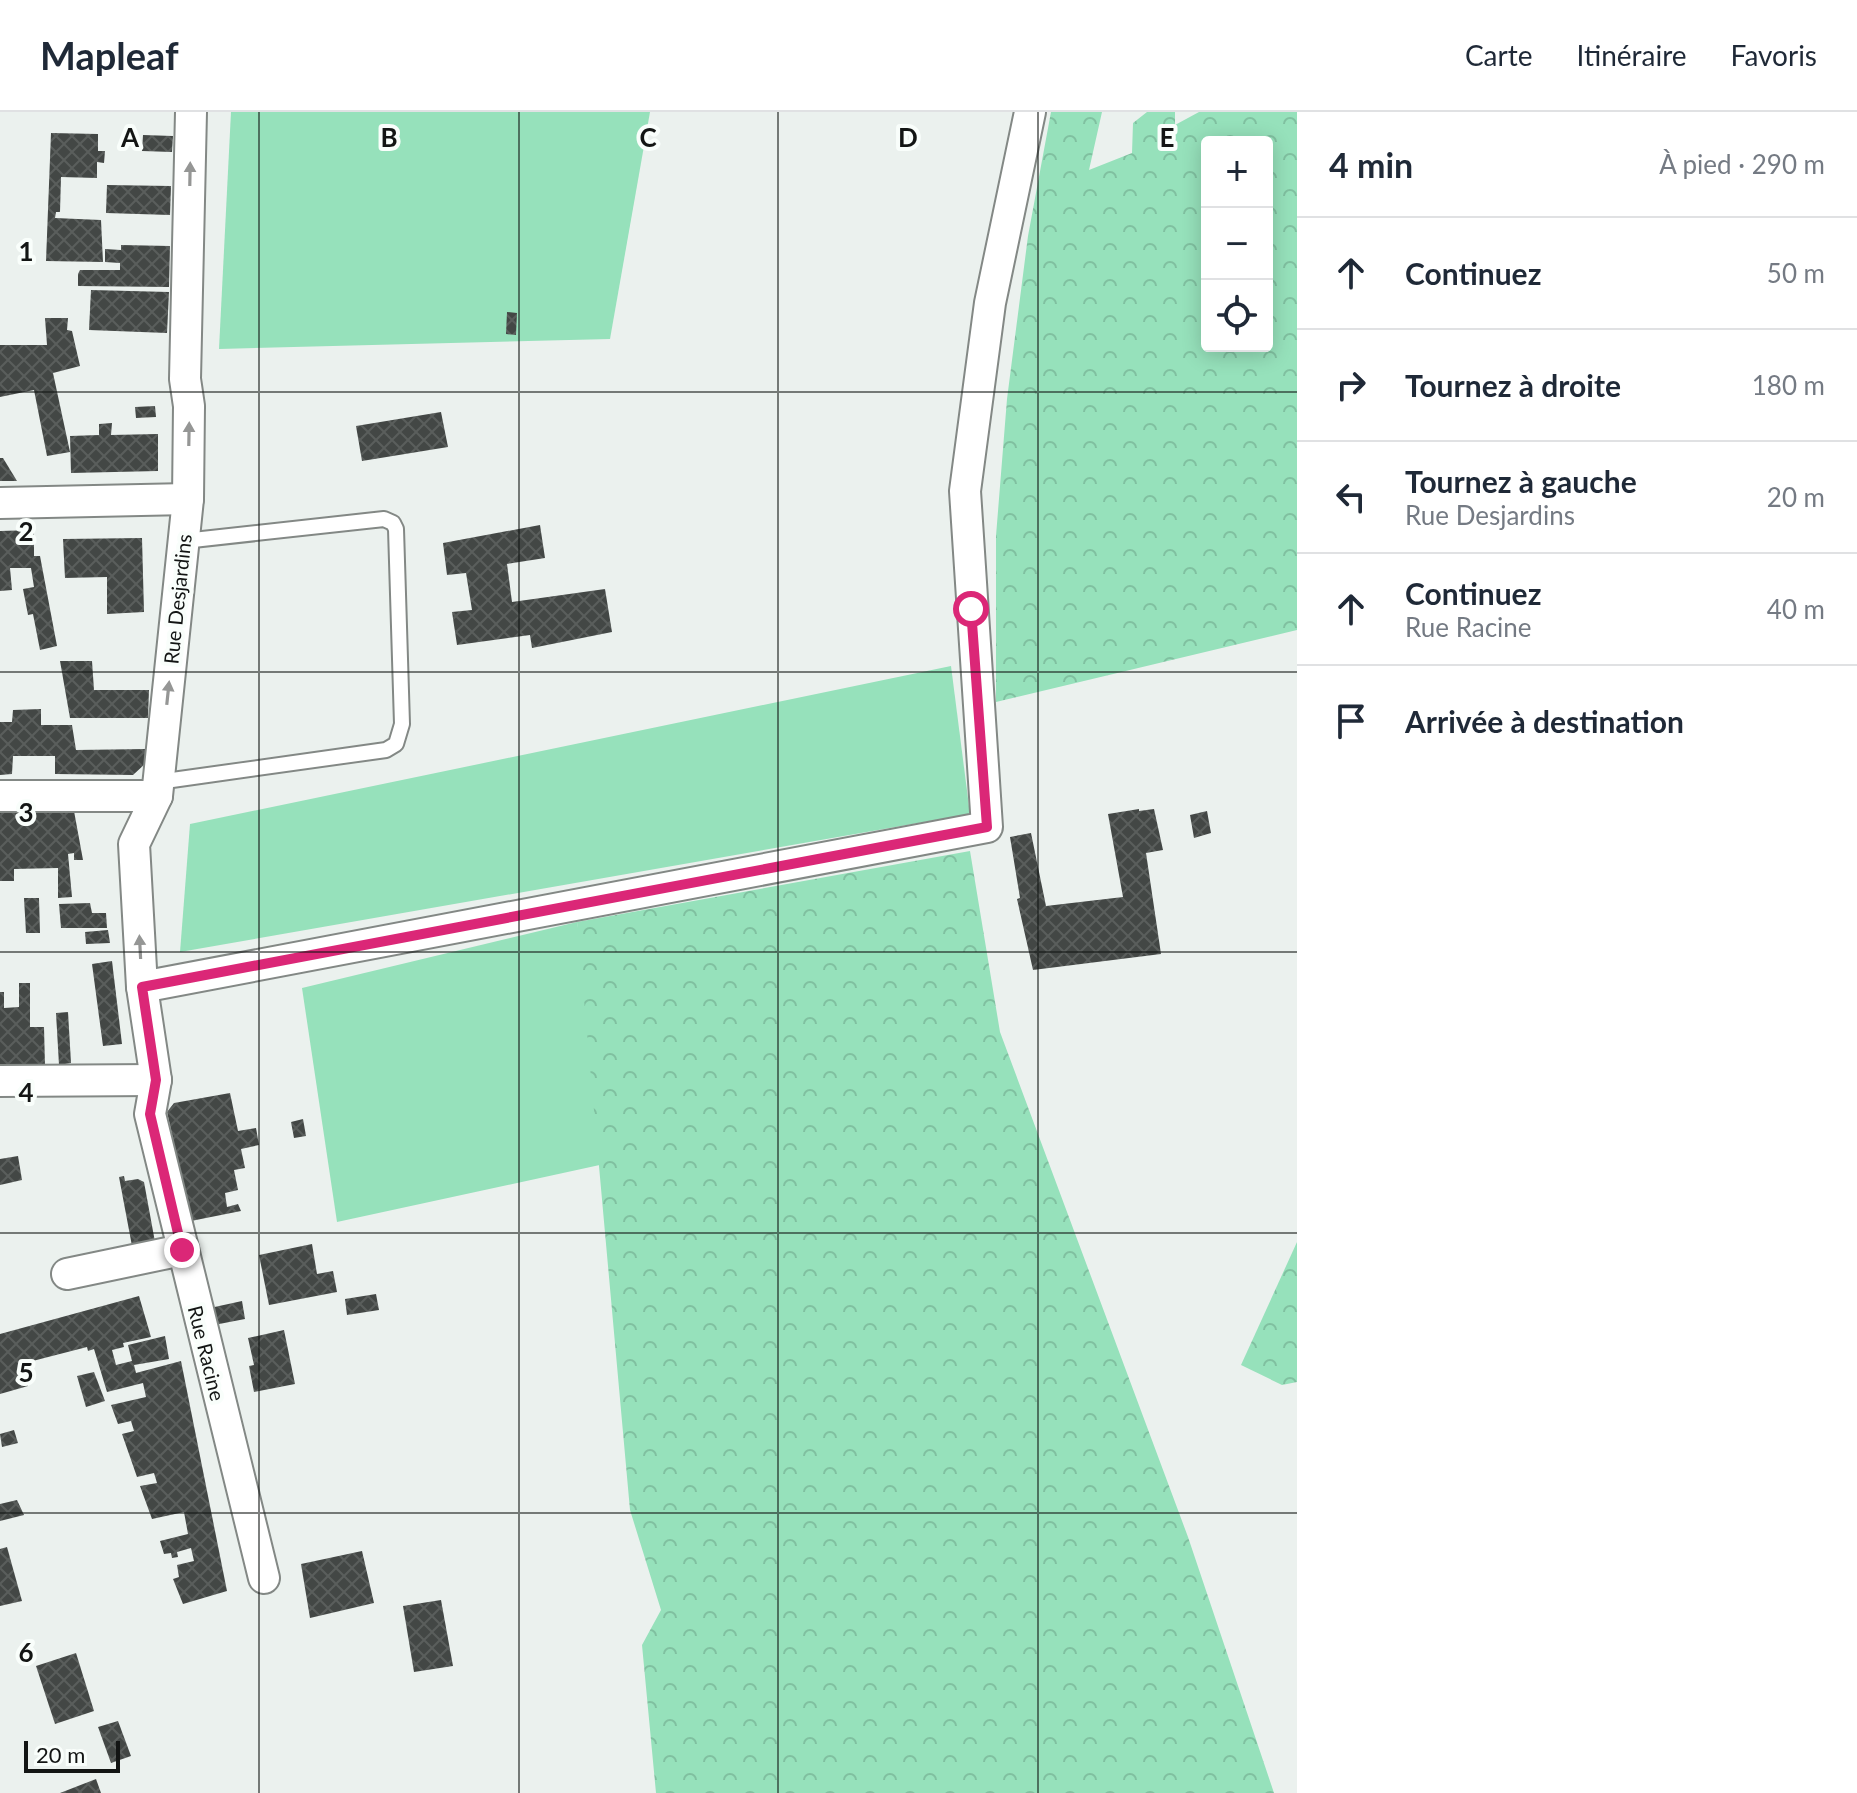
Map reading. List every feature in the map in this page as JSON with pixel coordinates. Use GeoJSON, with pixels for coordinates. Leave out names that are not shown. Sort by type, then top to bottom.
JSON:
{"type":"FeatureCollection","features":[{"type":"Feature","properties":{"kind":"street","name":"Rue Desjardins"},"geometry":{"type":"LineString","coordinates":[[156,1080],[142,987],[134,844],[157,789],[188,499],[189,406],[185,379],[191,112]]}},
{"type":"Feature","properties":{"kind":"street"},"geometry":{"type":"LineString","coordinates":[[142,987],[987,827],[965,491],[990,303],[1030,112]]}},
{"type":"Feature","properties":{"kind":"street"},"geometry":{"type":"LineString","coordinates":[[0,503],[188,499]]}},
{"type":"Feature","properties":{"kind":"street"},"geometry":{"type":"LineString","coordinates":[[0,796],[157,789]]}},
{"type":"Feature","properties":{"kind":"street"},"geometry":{"type":"LineString","coordinates":[[0,1081],[156,1080]]}},
{"type":"Feature","properties":{"kind":"street","name":"Rue Racine"},"geometry":{"type":"LineString","coordinates":[[156,1080],[150,1114],[264,1578]]}},
{"type":"Feature","properties":{"kind":"street"},"geometry":{"type":"LineString","coordinates":[[67,1274],[182,1250]]}},
{"type":"Feature","properties":{"kind":"lane"},"geometry":{"type":"LineString","coordinates":[[157,789],[386,750],[396,744],[402,724],[396,529],[393,523],[384,519],[184,541]]}},
{"type":"Feature","properties":{"kind":"green space"},"geometry":{"type":"Polygon","coordinates":[[[231,112],[650,112],[610,339],[219,349],[231,112]]]}},
{"type":"Feature","properties":{"kind":"green space"},"geometry":{"type":"Polygon","coordinates":[[[1051,112],[1102,112],[1089,170],[1132,153],[1133,123],[1147,112],[1175,112],[1175,125],[1199,112],[1297,112],[1297,630],[996,702],[996,536],[1007,399],[1028,236],[1051,112]]]}},
{"type":"Feature","properties":{"kind":"green space"},"geometry":{"type":"Polygon","coordinates":[[[951,666],[970,814],[180,952],[190,824],[951,666]]]}},
{"type":"Feature","properties":{"kind":"green space"},"geometry":{"type":"Polygon","coordinates":[[[970,851],[1000,1032],[1188,1537],[1274,1793],[656,1793],[642,1645],[661,1610],[630,1510],[577,922],[970,851]]]}},
{"type":"Feature","properties":{"kind":"green space"},"geometry":{"type":"Polygon","coordinates":[[[577,922],[618,1161],[337,1222],[302,988],[577,922]]]}},
{"type":"Feature","properties":{"kind":"green space"},"geometry":{"type":"Polygon","coordinates":[[[1297,1242],[1297,1382],[1282,1385],[1241,1365],[1297,1242]]]}},
{"type":"Feature","properties":{"kind":"building"},"geometry":{"type":"Polygon","coordinates":[[[51,133],[98,134],[98,151],[105,151],[104,163],[97,162],[97,178],[61,177],[60,212],[56,212],[55,218],[101,220],[103,262],[46,261],[51,133]]]}},
{"type":"Feature","properties":{"kind":"building"},"geometry":{"type":"Polygon","coordinates":[[[143,135],[173,136],[172,152],[142,151],[143,135]]]}},
{"type":"Feature","properties":{"kind":"building"},"geometry":{"type":"Polygon","coordinates":[[[107,185],[171,186],[170,215],[106,213],[107,185]]]}},
{"type":"Feature","properties":{"kind":"building"},"geometry":{"type":"Polygon","coordinates":[[[121,245],[170,246],[169,287],[78,286],[80,270],[120,270],[120,263],[105,262],[105,249],[121,250],[121,245]]]}},
{"type":"Feature","properties":{"kind":"building"},"geometry":{"type":"Polygon","coordinates":[[[91,290],[169,292],[167,333],[89,330],[91,290]]]}},
{"type":"Feature","properties":{"kind":"building"},"geometry":{"type":"Polygon","coordinates":[[[507,312],[517,313],[516,335],[506,334],[507,312]]]}},
{"type":"Feature","properties":{"kind":"building"},"geometry":{"type":"Polygon","coordinates":[[[45,318],[68,318],[67,330],[72,331],[80,366],[53,373],[70,452],[47,456],[34,390],[0,397],[0,345],[47,345],[45,318]]]}},
{"type":"Feature","properties":{"kind":"building"},"geometry":{"type":"Polygon","coordinates":[[[155,406],[156,417],[136,418],[135,407],[155,406]]]}},
{"type":"Feature","properties":{"kind":"building"},"geometry":{"type":"Polygon","coordinates":[[[441,412],[448,447],[362,461],[356,426],[441,412]]]}},
{"type":"Feature","properties":{"kind":"building"},"geometry":{"type":"Polygon","coordinates":[[[112,423],[111,435],[158,434],[158,471],[71,473],[70,436],[99,435],[99,424],[112,423]]]}},
{"type":"Feature","properties":{"kind":"building"},"geometry":{"type":"Polygon","coordinates":[[[0,458],[3,458],[17,481],[0,481],[0,458]]]}},
{"type":"Feature","properties":{"kind":"building"},"geometry":{"type":"Polygon","coordinates":[[[540,525],[545,558],[507,564],[512,602],[605,589],[612,632],[532,648],[530,635],[457,645],[452,612],[472,610],[466,573],[447,575],[443,543],[540,525]]]}},
{"type":"Feature","properties":{"kind":"building"},"geometry":{"type":"Polygon","coordinates":[[[34,530],[34,556],[40,556],[57,646],[40,650],[33,614],[28,615],[23,589],[34,587],[31,568],[10,568],[12,590],[0,591],[0,531],[34,530]]]}},
{"type":"Feature","properties":{"kind":"building"},"geometry":{"type":"Polygon","coordinates":[[[142,538],[144,612],[107,614],[107,577],[65,578],[63,539],[142,538]]]}},
{"type":"Feature","properties":{"kind":"building"},"geometry":{"type":"Polygon","coordinates":[[[60,661],[92,661],[94,690],[149,690],[148,718],[70,718],[60,661]]]}},
{"type":"Feature","properties":{"kind":"building"},"geometry":{"type":"Polygon","coordinates":[[[41,709],[41,725],[72,725],[76,750],[146,749],[146,763],[133,775],[55,774],[55,756],[13,756],[12,774],[0,775],[0,722],[12,722],[13,710],[41,709]]]}},
{"type":"Feature","properties":{"kind":"building"},"geometry":{"type":"Polygon","coordinates":[[[1154,809],[1163,850],[1146,853],[1161,954],[1033,970],[1017,899],[1020,898],[1010,837],[1031,833],[1046,906],[1123,897],[1108,814],[1154,809]]]}},
{"type":"Feature","properties":{"kind":"building"},"geometry":{"type":"Polygon","coordinates":[[[0,811],[74,811],[83,860],[74,860],[74,853],[68,854],[72,897],[58,898],[58,868],[14,869],[14,881],[0,881],[0,811]]]}},
{"type":"Feature","properties":{"kind":"building"},"geometry":{"type":"Polygon","coordinates":[[[1207,811],[1211,833],[1194,838],[1190,815],[1207,811]]]}},
{"type":"Feature","properties":{"kind":"building"},"geometry":{"type":"Polygon","coordinates":[[[24,898],[39,898],[40,933],[26,933],[24,898]]]}},
{"type":"Feature","properties":{"kind":"building"},"geometry":{"type":"Polygon","coordinates":[[[90,903],[92,913],[106,913],[107,928],[61,928],[59,904],[90,903]]]}},
{"type":"Feature","properties":{"kind":"building"},"geometry":{"type":"Polygon","coordinates":[[[108,930],[110,943],[86,944],[85,932],[108,930]]]}},
{"type":"Feature","properties":{"kind":"building"},"geometry":{"type":"Polygon","coordinates":[[[112,961],[122,1044],[103,1046],[92,964],[112,961]]]}},
{"type":"Feature","properties":{"kind":"building"},"geometry":{"type":"Polygon","coordinates":[[[19,983],[30,983],[30,1027],[44,1027],[45,1066],[0,1065],[0,992],[4,992],[4,1008],[19,1007],[19,983]]]}},
{"type":"Feature","properties":{"kind":"building"},"geometry":{"type":"Polygon","coordinates":[[[68,1012],[71,1063],[59,1065],[56,1013],[68,1012]]]}},
{"type":"Feature","properties":{"kind":"building"},"geometry":{"type":"Polygon","coordinates":[[[230,1093],[238,1131],[256,1128],[259,1145],[241,1149],[245,1168],[234,1170],[238,1190],[225,1193],[227,1207],[238,1204],[241,1211],[191,1221],[167,1112],[174,1103],[230,1093]]]}},
{"type":"Feature","properties":{"kind":"building"},"geometry":{"type":"Polygon","coordinates":[[[303,1119],[306,1136],[294,1138],[291,1122],[303,1119]]]}},
{"type":"Feature","properties":{"kind":"building"},"geometry":{"type":"Polygon","coordinates":[[[18,1156],[22,1180],[0,1185],[0,1159],[18,1156]]]}},
{"type":"Feature","properties":{"kind":"building"},"geometry":{"type":"Polygon","coordinates":[[[124,1176],[125,1181],[138,1179],[144,1182],[155,1242],[132,1246],[119,1177],[124,1176]]]}},
{"type":"Feature","properties":{"kind":"building"},"geometry":{"type":"Polygon","coordinates":[[[312,1244],[317,1274],[333,1271],[337,1292],[269,1305],[259,1255],[312,1244]]]}},
{"type":"Feature","properties":{"kind":"building"},"geometry":{"type":"Polygon","coordinates":[[[376,1294],[379,1310],[347,1315],[345,1299],[376,1294]]]}},
{"type":"Feature","properties":{"kind":"building"},"geometry":{"type":"Polygon","coordinates":[[[139,1296],[151,1337],[123,1343],[124,1347],[112,1350],[116,1365],[132,1361],[128,1345],[165,1336],[169,1359],[134,1365],[136,1373],[181,1361],[227,1591],[183,1604],[173,1579],[179,1577],[177,1565],[194,1561],[191,1548],[177,1552],[178,1557],[172,1558],[171,1553],[164,1554],[160,1541],[188,1534],[184,1512],[152,1519],[140,1486],[157,1483],[154,1473],[137,1477],[122,1434],[134,1431],[131,1421],[118,1424],[111,1405],[146,1397],[143,1383],[107,1392],[94,1349],[88,1351],[87,1347],[21,1364],[28,1386],[0,1394],[0,1334],[139,1296]]]}},
{"type":"Feature","properties":{"kind":"building"},"geometry":{"type":"Polygon","coordinates":[[[242,1301],[245,1319],[214,1325],[210,1308],[242,1301]]]}},
{"type":"Feature","properties":{"kind":"building"},"geometry":{"type":"Polygon","coordinates":[[[284,1330],[295,1384],[254,1392],[249,1366],[254,1365],[248,1338],[284,1330]]]}},
{"type":"Feature","properties":{"kind":"building"},"geometry":{"type":"Polygon","coordinates":[[[94,1372],[105,1401],[86,1407],[77,1376],[94,1372]]]}},
{"type":"Feature","properties":{"kind":"building"},"geometry":{"type":"Polygon","coordinates":[[[14,1430],[18,1443],[2,1447],[0,1434],[14,1430]]]}},
{"type":"Feature","properties":{"kind":"building"},"geometry":{"type":"Polygon","coordinates":[[[17,1500],[24,1515],[0,1521],[0,1504],[17,1500]]]}},
{"type":"Feature","properties":{"kind":"building"},"geometry":{"type":"Polygon","coordinates":[[[7,1547],[22,1601],[0,1606],[0,1549],[7,1547]]]}},
{"type":"Feature","properties":{"kind":"building"},"geometry":{"type":"Polygon","coordinates":[[[362,1551],[374,1603],[310,1618],[301,1564],[362,1551]]]}},
{"type":"Feature","properties":{"kind":"building"},"geometry":{"type":"Polygon","coordinates":[[[441,1600],[453,1666],[414,1672],[403,1606],[441,1600]]]}},
{"type":"Feature","properties":{"kind":"building"},"geometry":{"type":"Polygon","coordinates":[[[76,1653],[94,1711],[55,1724],[36,1666],[76,1653]]]}},
{"type":"Feature","properties":{"kind":"building"},"geometry":{"type":"Polygon","coordinates":[[[118,1721],[131,1756],[111,1763],[98,1727],[118,1721]]]}},
{"type":"Feature","properties":{"kind":"building"},"geometry":{"type":"Polygon","coordinates":[[[96,1779],[101,1793],[60,1793],[96,1779]]]}},
{"type":"Feature","properties":{"kind":"route"},"geometry":{"type":"LineString","coordinates":[[182,1250],[150,1114],[156,1080],[142,987],[987,827],[971,609]]}}]}
